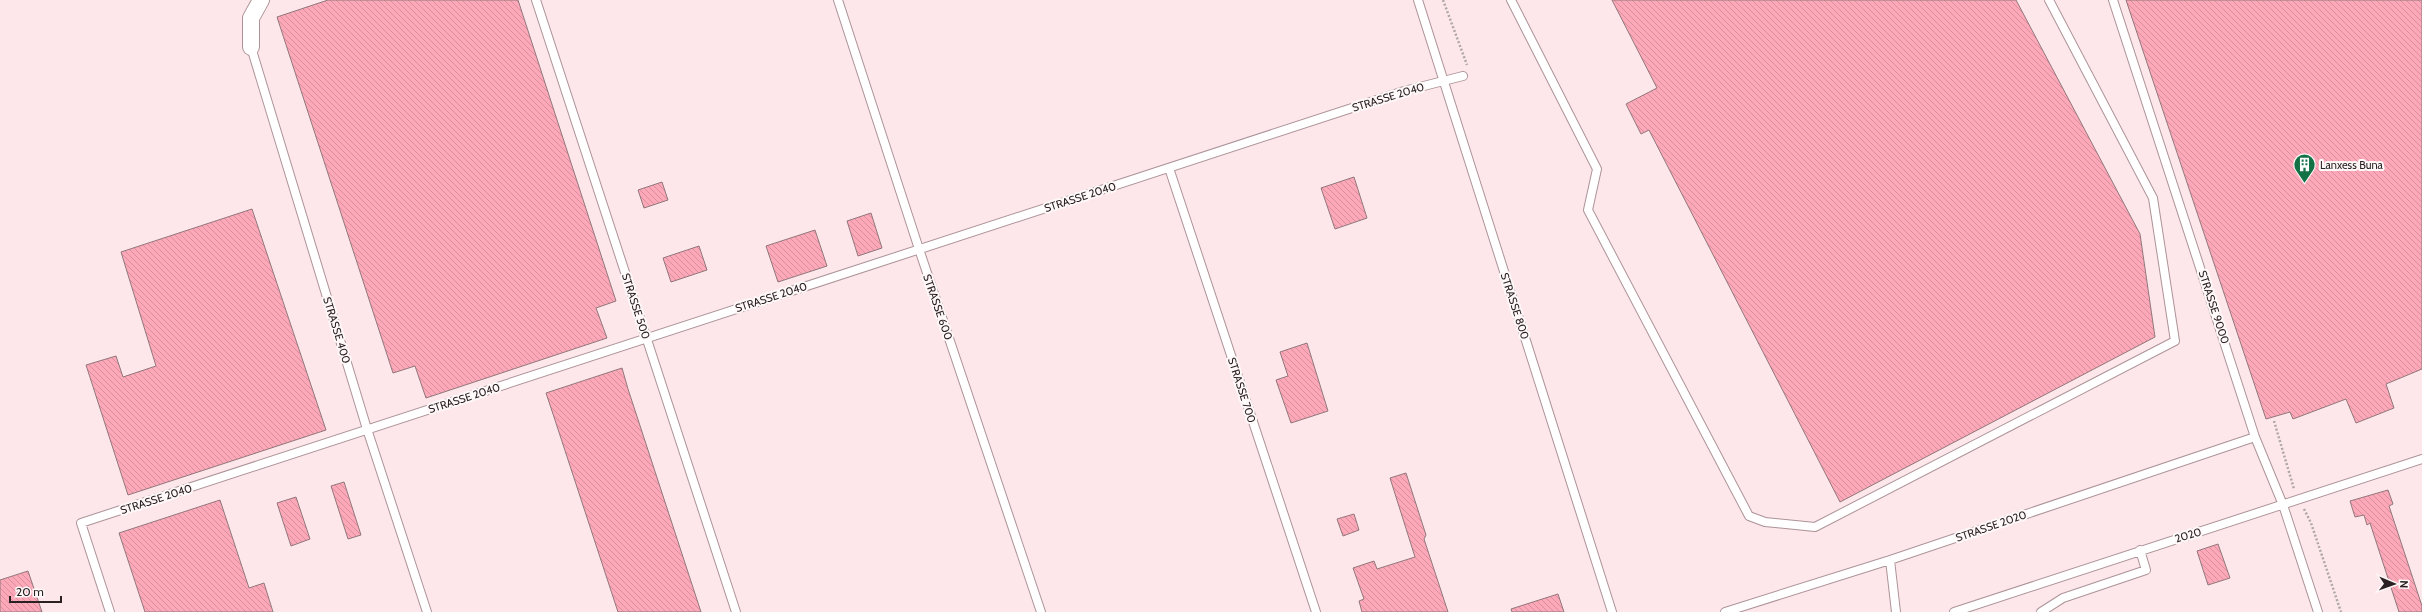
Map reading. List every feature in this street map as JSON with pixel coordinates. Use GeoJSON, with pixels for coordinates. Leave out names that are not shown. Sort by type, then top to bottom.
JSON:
{"type":"FeatureCollection","features":[{"type":"Feature","properties":{"kind":"street"},"geometry":{"type":"LineString","coordinates":[[251,47],[252,18],[261,0]]}},
{"type":"Feature","properties":{"kind":"lane","name":"STRASSE 500"},"geometry":{"type":"LineString","coordinates":[[536,0],[736,612]]}},
{"type":"Feature","properties":{"kind":"lane","name":"STRASSE 600"},"geometry":{"type":"LineString","coordinates":[[838,0],[1041,612]]}},
{"type":"Feature","properties":{"kind":"lane","name":"STRASSE 800"},"geometry":{"type":"LineString","coordinates":[[1418,0],[1612,612]]}},
{"type":"Feature","properties":{"kind":"lane"},"geometry":{"type":"LineString","coordinates":[[1511,0],[1597,169],[1588,210],[1749,516],[1765,522],[1815,527],[2174,341],[2153,198],[2049,0]]}},
{"type":"Feature","properties":{"kind":"lane","name":"STRASSE 9000"},"geometry":{"type":"LineString","coordinates":[[2113,0],[2255,437],[2284,505],[2318,612]]}},
{"type":"Feature","properties":{"kind":"lane","name":"STRASSE 400"},"geometry":{"type":"LineString","coordinates":[[251,47],[367,430],[427,612]]}},
{"type":"Feature","properties":{"kind":"lane","name":"STRASSE 2040"},"geometry":{"type":"LineString","coordinates":[[110,612],[81,523],[919,248],[1404,91],[1463,76]]}},
{"type":"Feature","properties":{"kind":"lane","name":"STRASSE 700"},"geometry":{"type":"LineString","coordinates":[[1169,168],[1316,612]]}},
{"type":"Feature","properties":{"kind":"lane","name":"STRASSE 2020"},"geometry":{"type":"LineString","coordinates":[[1725,612],[1890,560],[2255,437]]}},
{"type":"Feature","properties":{"kind":"lane","name":"2020"},"geometry":{"type":"LineString","coordinates":[[1954,612],[2422,459]]}},
{"type":"Feature","properties":{"kind":"lane"},"geometry":{"type":"LineString","coordinates":[[2041,612],[2062,598],[2146,570],[2140,550]]}},
{"type":"Feature","properties":{"kind":"lane"},"geometry":{"type":"LineString","coordinates":[[1890,560],[1896,612]]}},
{"type":"Feature","properties":{"kind":"path"},"geometry":{"type":"LineString","coordinates":[[1443,0],[1470,74],[1463,76]]}},
{"type":"Feature","properties":{"kind":"path"},"geometry":{"type":"LineString","coordinates":[[2274,421],[2290,482],[2312,523],[2341,612]]}},
{"type":"Feature","properties":{"kind":"shaded area"},"geometry":{"type":"Polygon","coordinates":[[[0,0],[2422,0],[2422,612],[0,612],[0,0]]]}},
{"type":"Feature","properties":{"kind":"building"},"geometry":{"type":"Polygon","coordinates":[[[328,0],[518,0],[616,301],[596,308],[607,338],[426,398],[415,366],[393,373],[277,17],[328,0]]]}},
{"type":"Feature","properties":{"kind":"building"},"geometry":{"type":"Polygon","coordinates":[[[1612,0],[2016,0],[2140,234],[2155,337],[1840,502],[1649,130],[1641,134],[1626,104],[1657,88],[1612,0]]]}},
{"type":"Feature","properties":{"kind":"building","name":"Lanxess Buna"},"geometry":{"type":"Polygon","coordinates":[[[2126,0],[2422,0],[2422,369],[2386,384],[2394,408],[2356,423],[2346,399],[2293,419],[2290,412],[2266,419],[2126,0]]]}},
{"type":"Feature","properties":{"kind":"building"},"geometry":{"type":"Polygon","coordinates":[[[1354,177],[1367,218],[1335,229],[1321,188],[1354,177]]]}},
{"type":"Feature","properties":{"kind":"building"},"geometry":{"type":"Polygon","coordinates":[[[662,182],[668,200],[644,208],[638,190],[662,182]]]}},
{"type":"Feature","properties":{"kind":"building"},"geometry":{"type":"Polygon","coordinates":[[[252,209],[326,430],[128,495],[86,365],[116,356],[123,377],[156,366],[121,252],[252,209]]]}},
{"type":"Feature","properties":{"kind":"building"},"geometry":{"type":"Polygon","coordinates":[[[871,213],[882,248],[858,256],[847,221],[871,213]]]}},
{"type":"Feature","properties":{"kind":"building"},"geometry":{"type":"Polygon","coordinates":[[[815,230],[827,266],[778,282],[766,246],[815,230]]]}},
{"type":"Feature","properties":{"kind":"building"},"geometry":{"type":"Polygon","coordinates":[[[699,246],[707,270],[671,282],[663,258],[699,246]]]}},
{"type":"Feature","properties":{"kind":"building"},"geometry":{"type":"Polygon","coordinates":[[[1307,343],[1328,411],[1291,423],[1276,380],[1288,376],[1280,352],[1307,343]]]}},
{"type":"Feature","properties":{"kind":"building"},"geometry":{"type":"Polygon","coordinates":[[[622,368],[701,612],[618,612],[546,393],[622,368]]]}},
{"type":"Feature","properties":{"kind":"building"},"geometry":{"type":"Polygon","coordinates":[[[1406,473],[1426,535],[1424,539],[1448,612],[1362,612],[1359,601],[1364,599],[1353,568],[1374,561],[1377,569],[1415,557],[1390,478],[1406,473]]]}},
{"type":"Feature","properties":{"kind":"building"},"geometry":{"type":"Polygon","coordinates":[[[344,482],[361,535],[348,539],[331,486],[344,482]]]}},
{"type":"Feature","properties":{"kind":"building"},"geometry":{"type":"Polygon","coordinates":[[[2388,490],[2393,504],[2389,506],[2422,606],[2422,612],[2399,612],[2370,523],[2367,525],[2364,515],[2355,517],[2350,501],[2388,490]]]}},
{"type":"Feature","properties":{"kind":"building"},"geometry":{"type":"Polygon","coordinates":[[[296,497],[310,539],[291,546],[277,503],[296,497]]]}},
{"type":"Feature","properties":{"kind":"building"},"geometry":{"type":"Polygon","coordinates":[[[220,500],[249,588],[264,583],[273,612],[145,612],[119,533],[220,500]]]}},
{"type":"Feature","properties":{"kind":"building"},"geometry":{"type":"Polygon","coordinates":[[[1354,514],[1359,530],[1343,536],[1337,519],[1354,514]]]}},
{"type":"Feature","properties":{"kind":"building"},"geometry":{"type":"Polygon","coordinates":[[[2218,544],[2230,578],[2208,585],[2197,551],[2218,544]]]}},
{"type":"Feature","properties":{"kind":"building"},"geometry":{"type":"Polygon","coordinates":[[[28,571],[42,612],[0,612],[0,580],[28,571]]]}},
{"type":"Feature","properties":{"kind":"building"},"geometry":{"type":"Polygon","coordinates":[[[1558,594],[1564,612],[1512,612],[1511,609],[1558,594]]]}},
{"type":"Feature","properties":{"kind":"place","name":"Lanxess Buna"},"geometry":{"type":"Point","coordinates":[2305,184]}}]}
